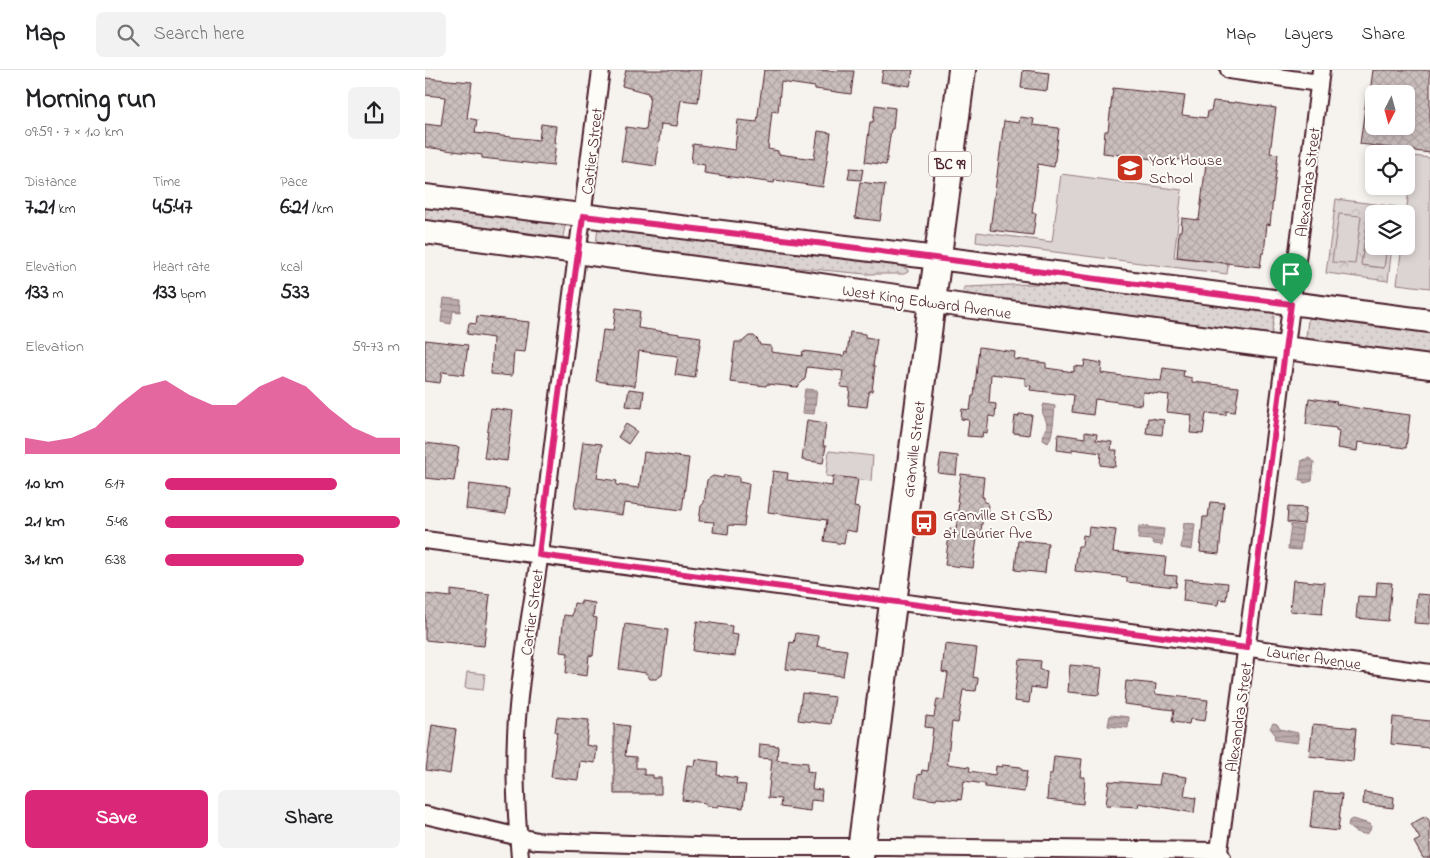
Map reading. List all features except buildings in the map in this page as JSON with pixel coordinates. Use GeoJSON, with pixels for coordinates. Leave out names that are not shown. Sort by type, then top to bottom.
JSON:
{"type":"FeatureCollection","features":[{"type":"Feature","properties":{"kind":"highway","name":"Granville Street"},"geometry":{"type":"LineString","coordinates":[[861,852],[962,70]]}},
{"type":"Feature","properties":{"kind":"main road"},"geometry":{"type":"LineString","coordinates":[[425,196],[1430,321]]}},
{"type":"Feature","properties":{"kind":"main road","name":"West King Edward Avenue"},"geometry":{"type":"LineString","coordinates":[[425,232],[786,280],[933,302],[1430,367]]}},
{"type":"Feature","properties":{"kind":"street","name":"Cartier Street"},"geometry":{"type":"LineString","coordinates":[[520,858],[515,758],[518,707],[601,70]]}},
{"type":"Feature","properties":{"kind":"street"},"geometry":{"type":"LineString","coordinates":[[1229,70],[1320,76]]}},
{"type":"Feature","properties":{"kind":"street","name":"Alexandra Street"},"geometry":{"type":"LineString","coordinates":[[1221,854],[1320,76]]}},
{"type":"Feature","properties":{"kind":"street","name":"Laurier Avenue"},"geometry":{"type":"LineString","coordinates":[[425,540],[1430,673]]}},
{"type":"Feature","properties":{"kind":"street"},"geometry":{"type":"LineString","coordinates":[[425,815],[537,840],[861,852],[1221,854]]}},
{"type":"Feature","properties":{"kind":"green space"},"geometry":{"type":"Polygon","coordinates":[[[1415,156],[1430,158],[1430,288],[1397,284],[1401,255],[1415,255],[1415,205],[1407,205],[1408,195],[1415,195],[1415,156]]]}},
{"type":"Feature","properties":{"kind":"green space"},"geometry":{"type":"Polygon","coordinates":[[[1061,174],[1182,190],[1174,257],[1228,264],[1227,274],[976,242],[977,232],[1052,242],[1061,174]]]}},
{"type":"Feature","properties":{"kind":"green space"},"geometry":{"type":"Polygon","coordinates":[[[1336,199],[1382,205],[1365,205],[1365,238],[1361,265],[1384,268],[1386,255],[1391,255],[1388,281],[1326,273],[1336,199]]]}},
{"type":"Feature","properties":{"kind":"green space"},"geometry":{"type":"Polygon","coordinates":[[[425,202],[566,222],[562,241],[425,225],[425,202]]]}},
{"type":"Feature","properties":{"kind":"green space"},"geometry":{"type":"Polygon","coordinates":[[[1339,214],[1361,216],[1355,264],[1332,262],[1339,214]]]}},
{"type":"Feature","properties":{"kind":"green space"},"geometry":{"type":"Polygon","coordinates":[[[598,225],[899,265],[908,270],[908,272],[904,274],[866,274],[801,268],[750,267],[596,246],[598,225]]]}},
{"type":"Feature","properties":{"kind":"green space"},"geometry":{"type":"Polygon","coordinates":[[[1365,238],[1365,255],[1386,255],[1384,268],[1361,265],[1365,238]]]}},
{"type":"Feature","properties":{"kind":"green space"},"geometry":{"type":"Polygon","coordinates":[[[1065,284],[1275,309],[1271,339],[971,298],[963,293],[964,287],[1065,284]]]}},
{"type":"Feature","properties":{"kind":"green space"},"geometry":{"type":"Polygon","coordinates":[[[1309,313],[1430,329],[1430,359],[1305,343],[1309,313]]]}},
{"type":"Feature","properties":{"kind":"green space"},"geometry":{"type":"Polygon","coordinates":[[[829,451],[873,456],[871,481],[826,476],[829,451]]]}},
{"type":"Feature","properties":{"kind":"green space"},"geometry":{"type":"Polygon","coordinates":[[[467,672],[485,674],[483,690],[465,688],[467,672]]]}},
{"type":"Feature","properties":{"kind":"shaded area"},"geometry":{"type":"Polygon","coordinates":[[[444,298],[461,300],[460,312],[453,311],[451,324],[441,322],[444,298]]]}},
{"type":"Feature","properties":{"kind":"shaded area"},"geometry":{"type":"Polygon","coordinates":[[[805,389],[817,390],[814,414],[802,413],[805,389]]]}},
{"type":"Feature","properties":{"kind":"shaded area"},"geometry":{"type":"Polygon","coordinates":[[[1044,404],[1055,406],[1052,431],[1048,443],[1043,440],[1047,426],[1042,410],[1044,404]]]}},
{"type":"Feature","properties":{"kind":"shaded area"},"geometry":{"type":"Polygon","coordinates":[[[1309,458],[1314,462],[1312,481],[1304,483],[1302,480],[1299,480],[1302,460],[1309,458]]]}},
{"type":"Feature","properties":{"kind":"shaded area"},"geometry":{"type":"Polygon","coordinates":[[[1184,523],[1195,524],[1192,550],[1181,548],[1184,523]]]}},
{"type":"Feature","properties":{"kind":"shaded area"},"geometry":{"type":"Polygon","coordinates":[[[1291,524],[1303,526],[1300,550],[1288,549],[1291,524]]]}},
{"type":"Feature","properties":{"kind":"shaded area"},"geometry":{"type":"Polygon","coordinates":[[[1139,526],[1164,529],[1162,545],[1154,544],[1152,540],[1138,539],[1139,526]]]}},
{"type":"Feature","properties":{"kind":"shaded area"},"geometry":{"type":"Polygon","coordinates":[[[1110,715],[1129,717],[1128,728],[1108,726],[1110,715]]]}},
{"type":"Feature","properties":{"kind":"shaded area"},"geometry":{"type":"Polygon","coordinates":[[[1273,723],[1277,724],[1280,729],[1298,733],[1298,742],[1275,740],[1274,733],[1270,728],[1273,723]]]}},
{"type":"Feature","properties":{"kind":"shaded area"},"geometry":{"type":"Polygon","coordinates":[[[1352,819],[1370,824],[1370,830],[1365,834],[1354,831],[1348,826],[1349,821],[1352,819]]]}},
{"type":"Feature","properties":{"kind":"place","name":"York House School"},"geometry":{"type":"Point","coordinates":[1130,168]}},
{"type":"Feature","properties":{"kind":"place","name":"Granville St (SB) at Laurier Ave"},"geometry":{"type":"Point","coordinates":[924,523]}},
{"type":"Feature","properties":{"kind":"route"},"geometry":{"type":"LineString","coordinates":[[583,216],[834,245],[1291,304],[1247,648],[539,555],[583,216]]}}]}
